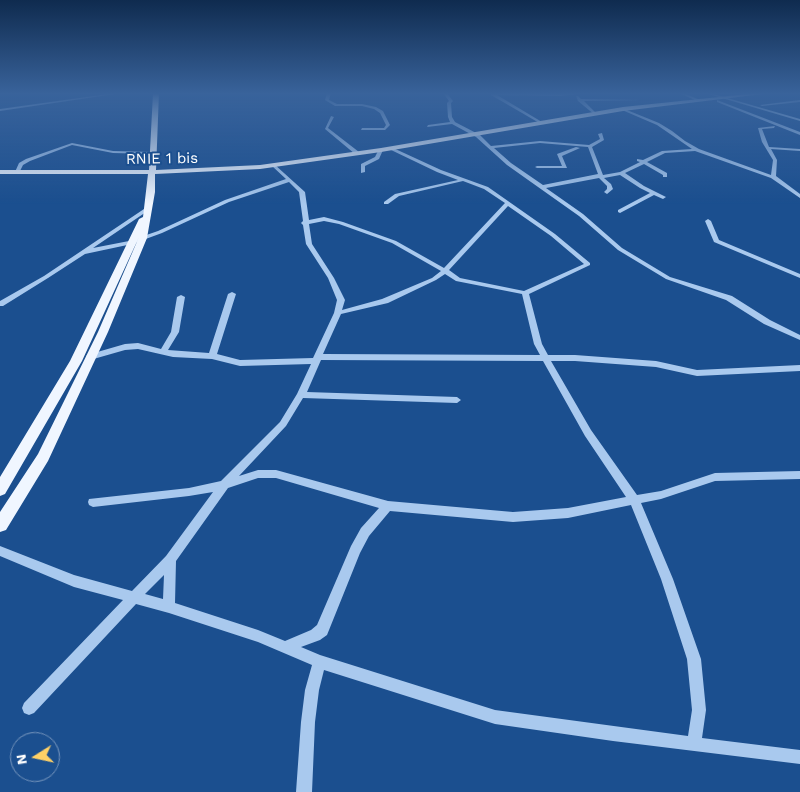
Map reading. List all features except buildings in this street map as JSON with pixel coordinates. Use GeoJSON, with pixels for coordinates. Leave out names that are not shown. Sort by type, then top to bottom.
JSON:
{"type":"FeatureCollection","features":[{"type":"Feature","properties":{"kind":"main road"},"geometry":{"type":"LineString","coordinates":[[0,525],[43,457],[103,332],[143,238],[149,208],[154,130]]}},
{"type":"Feature","properties":{"kind":"main road","name":"RNIE 1 bis"},"geometry":{"type":"LineString","coordinates":[[0,172],[152,172],[274,165],[499,130]]}},
{"type":"Feature","properties":{"kind":"main road"},"geometry":{"type":"LineString","coordinates":[[0,490],[68,375],[89,334],[130,243],[149,208]]}},
{"type":"Feature","properties":{"kind":"street"},"geometry":{"type":"LineString","coordinates":[[328,130],[357,153]]}},
{"type":"Feature","properties":{"kind":"street"},"geometry":{"type":"LineString","coordinates":[[467,130],[475,134],[509,164],[581,215],[620,249],[668,278],[723,295],[800,338]]}},
{"type":"Feature","properties":{"kind":"street"},"geometry":{"type":"LineString","coordinates":[[668,130],[697,150],[773,177],[800,196]]}},
{"type":"Feature","properties":{"kind":"street"},"geometry":{"type":"LineString","coordinates":[[760,130],[762,137],[776,160],[773,177]]}},
{"type":"Feature","properties":{"kind":"street"},"geometry":{"type":"LineString","coordinates":[[491,147],[538,142],[580,147],[590,146],[602,140],[600,134]]}},
{"type":"Feature","properties":{"kind":"street"},"geometry":{"type":"LineString","coordinates":[[92,148],[104,142]]}},
{"type":"Feature","properties":{"kind":"street"},"geometry":{"type":"LineString","coordinates":[[17,172],[21,164],[28,160],[71,144],[113,152],[152,153]]}},
{"type":"Feature","properties":{"kind":"street"},"geometry":{"type":"LineString","coordinates":[[590,146],[601,175],[600,177],[610,187],[606,192]]}},
{"type":"Feature","properties":{"kind":"street"},"geometry":{"type":"LineString","coordinates":[[536,167],[565,167],[560,155],[580,147]]}},
{"type":"Feature","properties":{"kind":"street"},"geometry":{"type":"LineString","coordinates":[[304,223],[324,220],[341,222],[394,242],[458,280],[526,293],[588,264],[486,188],[432,168],[391,148]]}},
{"type":"Feature","properties":{"kind":"street"},"geometry":{"type":"LineString","coordinates":[[769,148],[800,150]]}},
{"type":"Feature","properties":{"kind":"street"},"geometry":{"type":"LineString","coordinates":[[363,172],[364,165],[377,158],[380,150]]}},
{"type":"Feature","properties":{"kind":"street"},"geometry":{"type":"LineString","coordinates":[[542,187],[601,175],[621,173],[664,152],[697,150]]}},
{"type":"Feature","properties":{"kind":"street"},"geometry":{"type":"LineString","coordinates":[[636,159],[653,166],[665,174],[665,176]]}},
{"type":"Feature","properties":{"kind":"street"},"geometry":{"type":"LineString","coordinates":[[29,708],[170,560],[225,484],[283,424],[301,395],[338,313],[340,294],[309,244],[304,223],[304,197],[274,165]]}},
{"type":"Feature","properties":{"kind":"street"},"geometry":{"type":"LineString","coordinates":[[736,170],[750,169]]}},
{"type":"Feature","properties":{"kind":"street"},"geometry":{"type":"LineString","coordinates":[[750,169],[756,179]]}},
{"type":"Feature","properties":{"kind":"street"},"geometry":{"type":"LineString","coordinates":[[621,173],[664,197]]}},
{"type":"Feature","properties":{"kind":"street"},"geometry":{"type":"LineString","coordinates":[[84,252],[130,243],[227,201],[289,180]]}},
{"type":"Feature","properties":{"kind":"street"},"geometry":{"type":"LineString","coordinates":[[386,203],[397,195],[466,180]]}},
{"type":"Feature","properties":{"kind":"street"},"geometry":{"type":"LineString","coordinates":[[620,211],[654,193]]}},
{"type":"Feature","properties":{"kind":"street"},"geometry":{"type":"LineString","coordinates":[[338,313],[385,301],[417,288],[445,271],[508,203]]}},
{"type":"Feature","properties":{"kind":"street"},"geometry":{"type":"LineString","coordinates":[[0,304],[84,252],[149,208]]}},
{"type":"Feature","properties":{"kind":"street"},"geometry":{"type":"LineString","coordinates":[[708,221],[716,240],[800,276]]}},
{"type":"Feature","properties":{"kind":"street"},"geometry":{"type":"LineString","coordinates":[[526,293],[538,344],[588,433],[634,500],[667,579],[694,659],[699,710],[694,744]]}},
{"type":"Feature","properties":{"kind":"street"},"geometry":{"type":"LineString","coordinates":[[212,356],[232,294]]}},
{"type":"Feature","properties":{"kind":"street"},"geometry":{"type":"LineString","coordinates":[[163,352],[175,332],[181,297]]}},
{"type":"Feature","properties":{"kind":"street"},"geometry":{"type":"LineString","coordinates":[[89,334],[103,332]]}},
{"type":"Feature","properties":{"kind":"street"},"geometry":{"type":"LineString","coordinates":[[90,357],[132,346],[163,352],[212,356],[229,362],[251,364],[317,359],[546,357],[618,360],[656,364],[697,373],[800,368]]}},
{"type":"Feature","properties":{"kind":"street"},"geometry":{"type":"LineString","coordinates":[[68,375],[84,372]]}},
{"type":"Feature","properties":{"kind":"street"},"geometry":{"type":"LineString","coordinates":[[301,395],[457,400]]}},
{"type":"Feature","properties":{"kind":"street"},"geometry":{"type":"LineString","coordinates":[[93,502],[190,492],[258,474],[276,474],[388,506],[513,517],[568,512],[661,495],[715,477],[800,476]]}},
{"type":"Feature","properties":{"kind":"street"},"geometry":{"type":"LineString","coordinates":[[286,647],[322,630],[355,550],[365,532],[388,506]]}},
{"type":"Feature","properties":{"kind":"street"},"geometry":{"type":"LineString","coordinates":[[0,551],[74,581],[169,607],[286,647],[320,662],[495,717],[800,757]]}},
{"type":"Feature","properties":{"kind":"street"},"geometry":{"type":"LineString","coordinates":[[169,607],[170,560]]}},
{"type":"Feature","properties":{"kind":"street"},"geometry":{"type":"LineString","coordinates":[[304,792],[308,722],[312,690],[320,662]]}}]}
